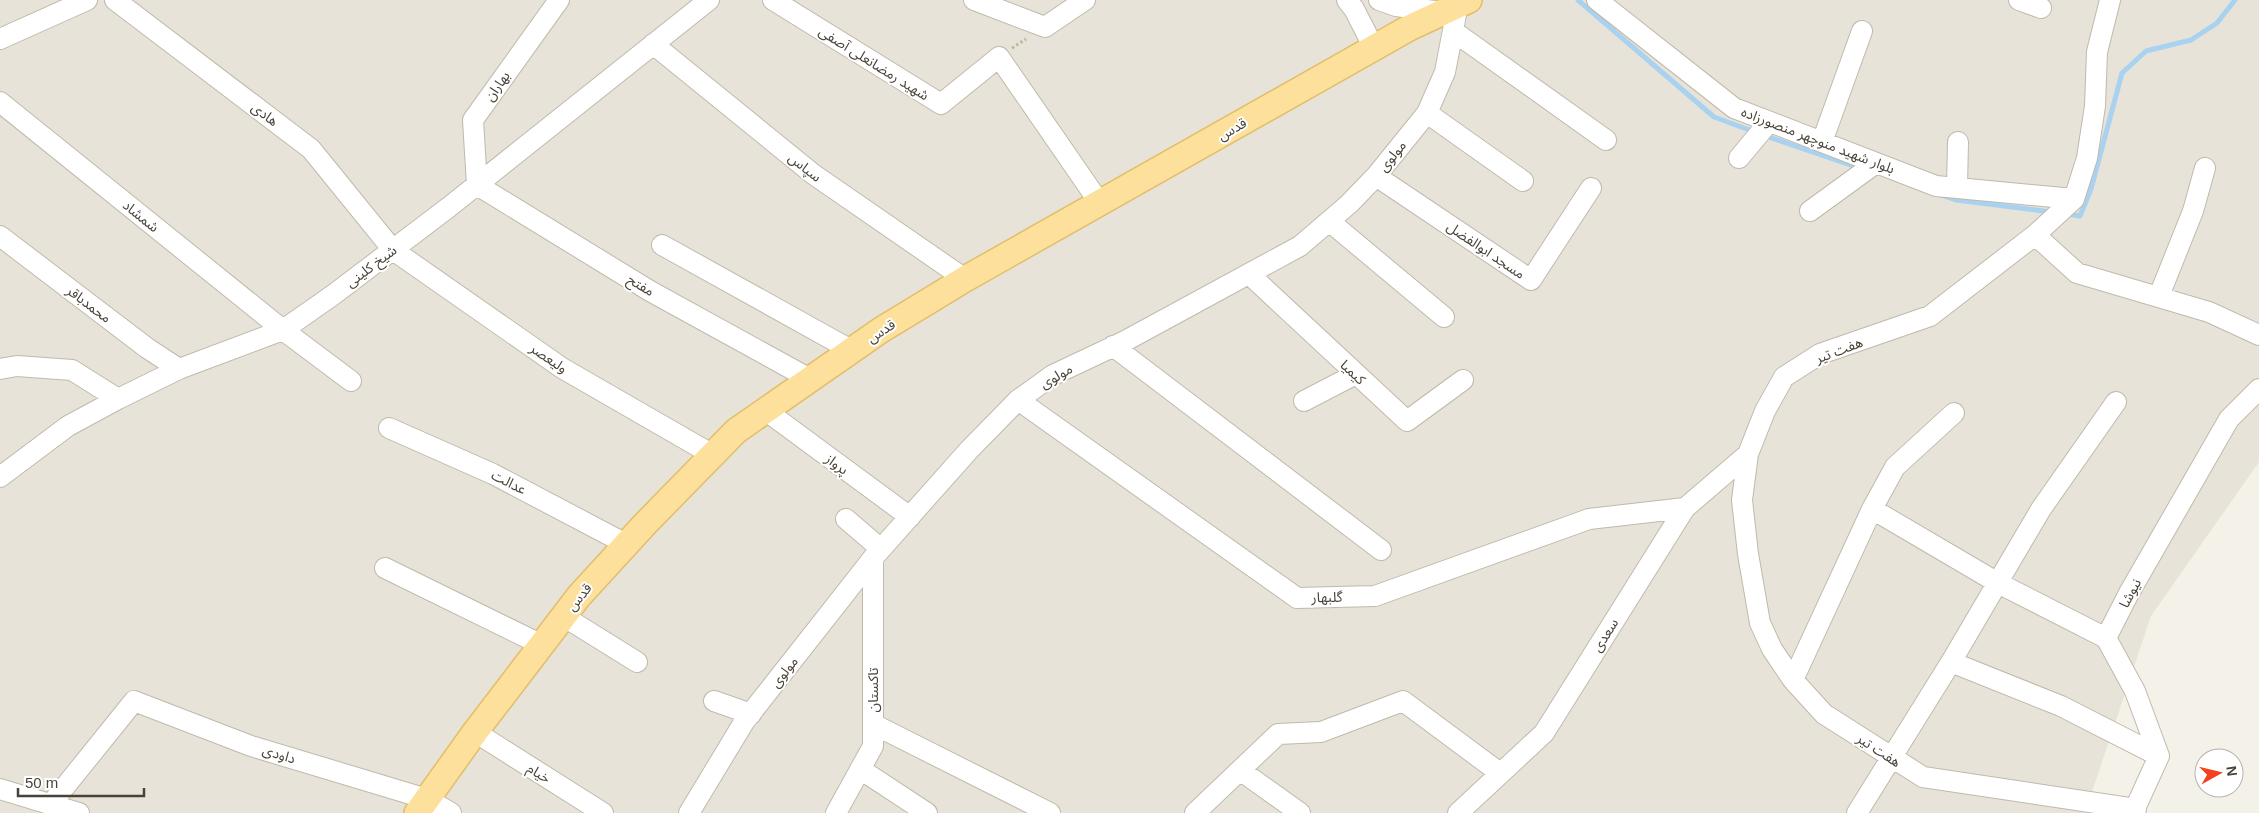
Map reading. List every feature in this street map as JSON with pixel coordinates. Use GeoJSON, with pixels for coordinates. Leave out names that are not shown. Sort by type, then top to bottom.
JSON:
{"type":"FeatureCollection","features":[{"type":"Feature","properties":{"kind":"main road","name":"قدس"},"geometry":{"type":"LineString","coordinates":[[422,806],[475,732],[579,596],[626,544],[736,431],[852,350],[965,279],[1409,28],[1456,12]]}},
{"type":"Feature","properties":{"kind":"street"},"geometry":{"type":"LineString","coordinates":[[0,39],[87,0]]}},
{"type":"Feature","properties":{"kind":"street","name":"هادی"},"geometry":{"type":"LineString","coordinates":[[115,0],[311,149],[392,250]]}},
{"type":"Feature","properties":{"kind":"street","name":"بهاران"},"geometry":{"type":"LineString","coordinates":[[477,185],[473,120],[559,0]]}},
{"type":"Feature","properties":{"kind":"street","name":"شیخ کلینی"},"geometry":{"type":"LineString","coordinates":[[0,477],[68,426],[118,399],[179,369],[283,330],[477,185],[709,0]]}},
{"type":"Feature","properties":{"kind":"street","name":"شهید رمضانعلی آصفی"},"geometry":{"type":"LineString","coordinates":[[773,0],[941,104],[999,57]]}},
{"type":"Feature","properties":{"kind":"street"},"geometry":{"type":"LineString","coordinates":[[974,0],[1045,26],[1085,0]]}},
{"type":"Feature","properties":{"kind":"street"},"geometry":{"type":"LineString","coordinates":[[1347,0],[1354,8],[1374,48]]}},
{"type":"Feature","properties":{"kind":"street"},"geometry":{"type":"LineString","coordinates":[[1379,0],[1396,6],[1456,12],[1606,140]]}},
{"type":"Feature","properties":{"kind":"street","name":"بلوار شهید منوچهر منصورزاده"},"geometry":{"type":"LineString","coordinates":[[1597,0],[1762,130],[1822,142],[1869,168],[1936,186],[1957,188],[2063,208]]}},
{"type":"Feature","properties":{"kind":"street"},"geometry":{"type":"LineString","coordinates":[[2019,0],[2041,8]]}},
{"type":"Feature","properties":{"kind":"street","name":"هفت تیر"},"geometry":{"type":"LineString","coordinates":[[2110,0],[2098,52],[2094,106],[2087,158],[2063,208],[2035,235],[1930,316],[1820,354],[1784,378],[1765,411],[1748,454],[1742,500],[1748,554],[1760,623],[1772,649],[1793,680],[1824,714],[1923,778],[2135,811]]}},
{"type":"Feature","properties":{"kind":"street","name":"مولوی"},"geometry":{"type":"LineString","coordinates":[[689,813],[751,714],[877,554],[1018,400],[1053,375],[1114,346],[1300,246],[1350,204],[1376,176],[1427,113],[1445,72],[1456,12]]}},
{"type":"Feature","properties":{"kind":"street"},"geometry":{"type":"LineString","coordinates":[[1822,142],[1862,31]]}},
{"type":"Feature","properties":{"kind":"street","name":"سپاس"},"geometry":{"type":"LineString","coordinates":[[653,44],[813,174],[965,279]]}},
{"type":"Feature","properties":{"kind":"street"},"geometry":{"type":"LineString","coordinates":[[999,57],[1099,202]]}},
{"type":"Feature","properties":{"kind":"street","name":"شمشاد"},"geometry":{"type":"LineString","coordinates":[[0,102],[283,330],[351,380]]}},
{"type":"Feature","properties":{"kind":"street"},"geometry":{"type":"LineString","coordinates":[[1427,113],[1523,181]]}},
{"type":"Feature","properties":{"kind":"street"},"geometry":{"type":"LineString","coordinates":[[1739,158],[1762,130]]}},
{"type":"Feature","properties":{"kind":"street"},"geometry":{"type":"LineString","coordinates":[[1957,188],[1958,142]]}},
{"type":"Feature","properties":{"kind":"street"},"geometry":{"type":"LineString","coordinates":[[1810,211],[1869,168]]}},
{"type":"Feature","properties":{"kind":"street"},"geometry":{"type":"LineString","coordinates":[[2159,296],[2193,211],[2205,168]]}},
{"type":"Feature","properties":{"kind":"street","name":"مسجد ابوالفضل"},"geometry":{"type":"LineString","coordinates":[[1376,176],[1531,280],[1590,188]]}},
{"type":"Feature","properties":{"kind":"street","name":"مفتح"},"geometry":{"type":"LineString","coordinates":[[477,185],[650,291],[810,379]]}},
{"type":"Feature","properties":{"kind":"street"},"geometry":{"type":"LineString","coordinates":[[1329,221],[1444,318]]}},
{"type":"Feature","properties":{"kind":"street"},"geometry":{"type":"LineString","coordinates":[[2035,235],[2077,273],[2209,312],[2259,336]]}},
{"type":"Feature","properties":{"kind":"street","name":"محمدباقر"},"geometry":{"type":"LineString","coordinates":[[0,236],[147,348],[179,369]]}},
{"type":"Feature","properties":{"kind":"street"},"geometry":{"type":"LineString","coordinates":[[662,245],[852,350]]}},
{"type":"Feature","properties":{"kind":"street","name":"ولیعصر"},"geometry":{"type":"LineString","coordinates":[[392,250],[562,368],[713,455]]}},
{"type":"Feature","properties":{"kind":"street","name":"کیمیا"},"geometry":{"type":"LineString","coordinates":[[1249,274],[1407,421],[1464,380]]}},
{"type":"Feature","properties":{"kind":"street"},"geometry":{"type":"LineString","coordinates":[[1114,346],[1381,550]]}},
{"type":"Feature","properties":{"kind":"street"},"geometry":{"type":"LineString","coordinates":[[0,352],[8,368],[72,370],[118,399]]}},
{"type":"Feature","properties":{"kind":"street"},"geometry":{"type":"LineString","coordinates":[[1304,401],[1356,374]]}},
{"type":"Feature","properties":{"kind":"street","name":"نیوشا"},"geometry":{"type":"LineString","coordinates":[[2106,638],[2129,593],[2229,419],[2259,389]]}},
{"type":"Feature","properties":{"kind":"street","name":"گلبهار"},"geometry":{"type":"LineString","coordinates":[[1018,400],[1297,598],[1375,596],[1589,519],[1685,508]]}},
{"type":"Feature","properties":{"kind":"street"},"geometry":{"type":"LineString","coordinates":[[1857,813],[1951,662],[2041,509],[2116,402]]}},
{"type":"Feature","properties":{"kind":"street","name":"پرواز"},"geometry":{"type":"LineString","coordinates":[[765,410],[910,517]]}},
{"type":"Feature","properties":{"kind":"street"},"geometry":{"type":"LineString","coordinates":[[1793,680],[1872,509],[1895,467],[1954,413]]}},
{"type":"Feature","properties":{"kind":"street","name":"عدالت"},"geometry":{"type":"LineString","coordinates":[[389,428],[493,474],[626,544]]}},
{"type":"Feature","properties":{"kind":"street","name":"سعدی"},"geometry":{"type":"LineString","coordinates":[[1460,812],[1544,733],[1685,508],[1748,454]]}},
{"type":"Feature","properties":{"kind":"street"},"geometry":{"type":"LineString","coordinates":[[1872,509],[1998,583],[2106,638],[2135,691],[2159,756],[2135,811]]}},
{"type":"Feature","properties":{"kind":"street"},"geometry":{"type":"LineString","coordinates":[[846,519],[877,554]]}},
{"type":"Feature","properties":{"kind":"street","name":"تاکستان"},"geometry":{"type":"LineString","coordinates":[[836,813],[872,746],[877,554]]}},
{"type":"Feature","properties":{"kind":"street"},"geometry":{"type":"LineString","coordinates":[[385,568],[542,645]]}},
{"type":"Feature","properties":{"kind":"street"},"geometry":{"type":"LineString","coordinates":[[563,616],[637,662]]}},
{"type":"Feature","properties":{"kind":"street"},"geometry":{"type":"LineString","coordinates":[[1951,662],[2061,706],[2159,756]]}},
{"type":"Feature","properties":{"kind":"street"},"geometry":{"type":"LineString","coordinates":[[714,700],[751,714]]}},
{"type":"Feature","properties":{"kind":"street","name":"داودی"},"geometry":{"type":"LineString","coordinates":[[51,804],[134,701],[251,746],[422,806]]}},
{"type":"Feature","properties":{"kind":"street"},"geometry":{"type":"LineString","coordinates":[[1195,813],[1278,734],[1321,732],[1403,701],[1500,773]]}},
{"type":"Feature","properties":{"kind":"street"},"geometry":{"type":"LineString","coordinates":[[872,724],[1050,813]]}},
{"type":"Feature","properties":{"kind":"street","name":"خیام"},"geometry":{"type":"LineString","coordinates":[[475,732],[603,813]]}},
{"type":"Feature","properties":{"kind":"street"},"geometry":{"type":"LineString","coordinates":[[860,769],[927,813]]}},
{"type":"Feature","properties":{"kind":"street"},"geometry":{"type":"LineString","coordinates":[[1240,770],[1300,813]]}},
{"type":"Feature","properties":{"kind":"street"},"geometry":{"type":"LineString","coordinates":[[0,789],[79,813]]}},
{"type":"Feature","properties":{"kind":"street"},"geometry":{"type":"LineString","coordinates":[[422,806],[451,813]]}},
{"type":"Feature","properties":{"kind":"path"},"geometry":{"type":"LineString","coordinates":[[999,57],[1045,26]]}},
{"type":"Feature","properties":{"kind":"shaded area"},"geometry":{"type":"Polygon","coordinates":[[[0,0],[2259,0],[2259,462],[2151,616],[2085,813],[0,813],[0,0]]]}},
{"type":"Feature","properties":{"kind":"waterway"},"geometry":{"type":"LineString","coordinates":[[1578,0],[1714,117],[1755,132]]}},
{"type":"Feature","properties":{"kind":"waterway"},"geometry":{"type":"LineString","coordinates":[[2067,214],[2080,216],[2091,189],[2122,73],[2146,51],[2191,40],[2217,23],[2235,0]]}},
{"type":"Feature","properties":{"kind":"waterway"},"geometry":{"type":"LineString","coordinates":[[1763,135],[1859,168]]}},
{"type":"Feature","properties":{"kind":"waterway"},"geometry":{"type":"LineString","coordinates":[[1941,195],[1956,200],[2051,212]]}}]}
